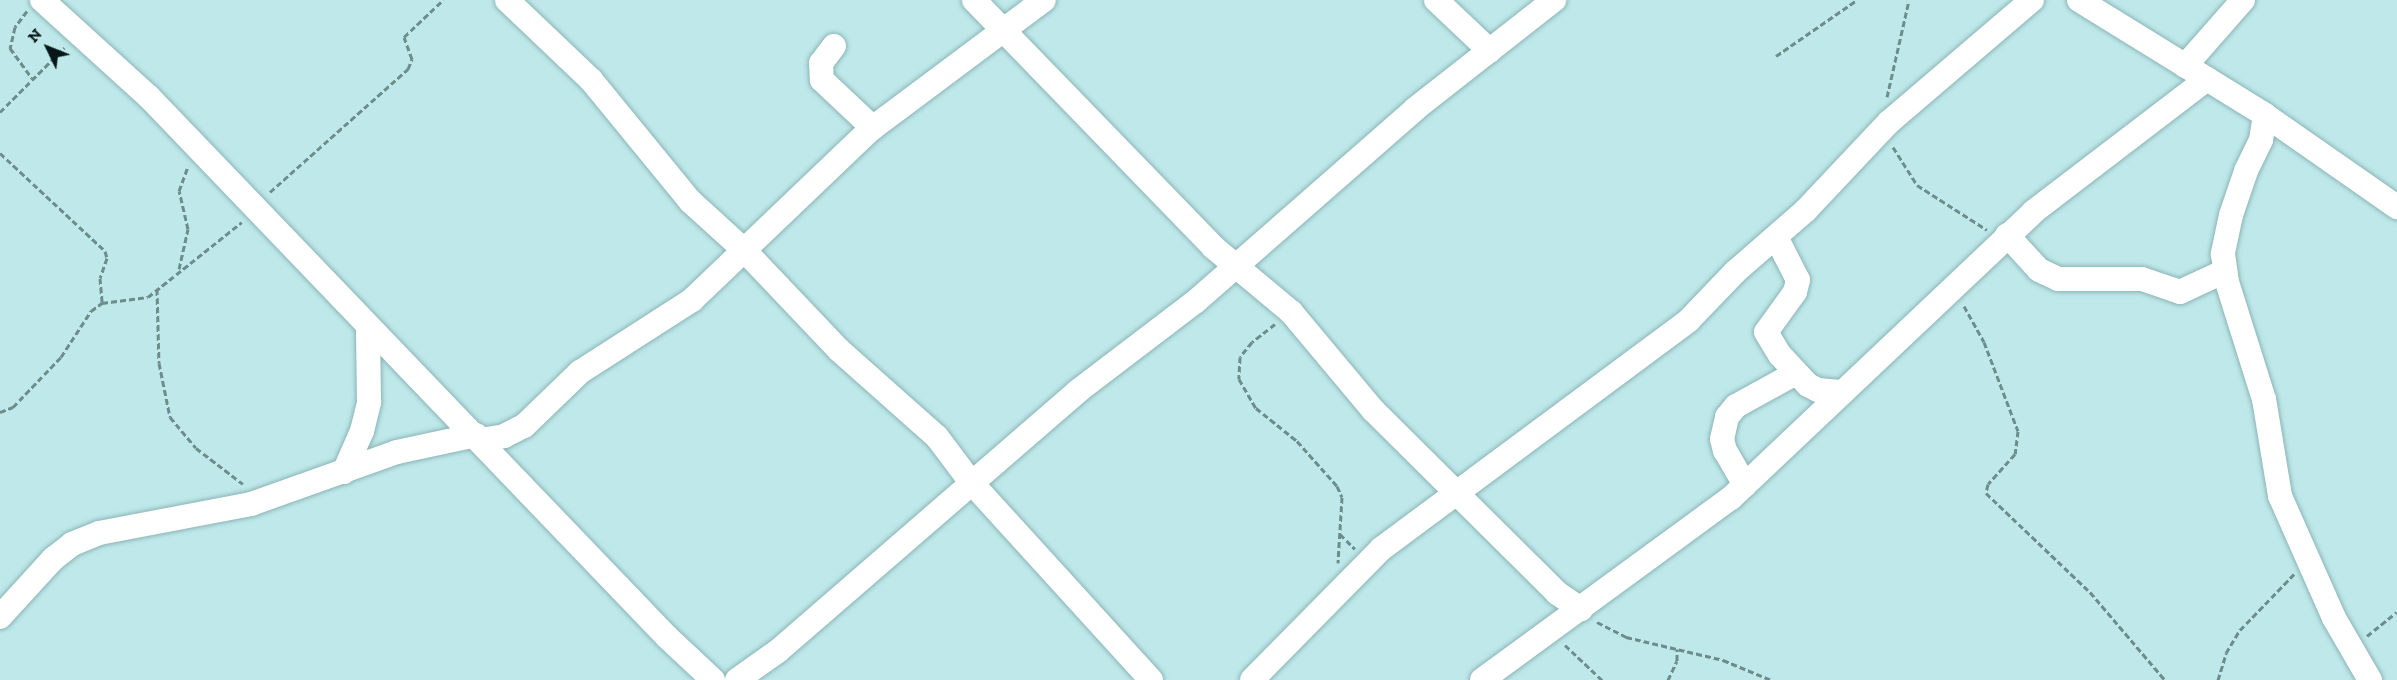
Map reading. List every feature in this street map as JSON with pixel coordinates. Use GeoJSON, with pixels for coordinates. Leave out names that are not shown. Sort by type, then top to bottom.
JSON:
{"type":"FeatureCollection","features":[{"type":"Feature","properties":{"kind":"street"},"geometry":{"type":"LineString","coordinates":[[507,0],[591,80],[690,201],[744,250],[839,350],[937,437],[970,481],[1137,675]]}},
{"type":"Feature","properties":{"kind":"street"},"geometry":{"type":"LineString","coordinates":[[974,0],[1005,28],[1052,84],[1234,267],[1291,312],[1373,410],[1557,593],[1582,608]]}},
{"type":"Feature","properties":{"kind":"street"},"geometry":{"type":"LineString","coordinates":[[0,618],[72,544],[99,533],[196,517],[269,498],[397,452],[478,438],[504,436],[524,426],[580,372],[692,300],[796,196],[873,128],[1044,0]]}},
{"type":"Feature","properties":{"kind":"street"},"geometry":{"type":"LineString","coordinates":[[1436,0],[1490,51]]}},
{"type":"Feature","properties":{"kind":"street"},"geometry":{"type":"LineString","coordinates":[[737,680],[778,651],[970,481],[1234,267],[1415,109],[1554,0]]}},
{"type":"Feature","properties":{"kind":"street"},"geometry":{"type":"LineString","coordinates":[[1252,680],[1381,549],[1689,320],[1735,272],[1776,237],[1882,129],[2032,0]]}},
{"type":"Feature","properties":{"kind":"street"},"geometry":{"type":"LineString","coordinates":[[2079,0],[2265,115],[2397,207]]}},
{"type":"Feature","properties":{"kind":"street"},"geometry":{"type":"LineString","coordinates":[[2185,66],[2243,0]]}},
{"type":"Feature","properties":{"kind":"street"},"geometry":{"type":"LineString","coordinates":[[38,2],[85,38],[149,98],[198,153],[368,329],[478,438],[667,638],[713,680]]}},
{"type":"Feature","properties":{"kind":"street"},"geometry":{"type":"LineString","coordinates":[[834,46],[821,63],[822,80],[873,128]]}},
{"type":"Feature","properties":{"kind":"street"},"geometry":{"type":"LineString","coordinates":[[1482,680],[1745,485],[2006,237],[2104,156],[2208,80]]}},
{"type":"Feature","properties":{"kind":"street"},"geometry":{"type":"LineString","coordinates":[[2265,115],[2261,140],[2246,171],[2231,215],[2223,254],[2225,271],[2233,309],[2264,399],[2280,496],[2351,648],[2370,680]]}},
{"type":"Feature","properties":{"kind":"street"},"geometry":{"type":"LineString","coordinates":[[1776,237],[1798,280],[1795,292],[1766,332],[1796,373],[1818,390],[1843,392]]}},
{"type":"Feature","properties":{"kind":"street"},"geometry":{"type":"LineString","coordinates":[[2006,237],[2039,270],[2058,279],[2142,279],[2180,292],[2225,271]]}},
{"type":"Feature","properties":{"kind":"street"},"geometry":{"type":"LineString","coordinates":[[344,472],[362,431],[369,402],[368,329]]}},
{"type":"Feature","properties":{"kind":"street"},"geometry":{"type":"LineString","coordinates":[[1745,485],[1725,451],[1722,439],[1727,417],[1736,406],[1796,373]]}},
{"type":"Feature","properties":{"kind":"path"},"geometry":{"type":"LineString","coordinates":[[0,412],[13,407],[54,365],[82,322],[102,303],[138,301],[157,289],[255,210],[408,69],[412,59],[404,37],[443,0]]}},
{"type":"Feature","properties":{"kind":"path"},"geometry":{"type":"LineString","coordinates":[[1776,56],[1857,0]]}},
{"type":"Feature","properties":{"kind":"path"},"geometry":{"type":"LineString","coordinates":[[1909,0],[1882,129],[1893,151],[1917,185],[1973,225],[2006,237]]}},
{"type":"Feature","properties":{"kind":"path"},"geometry":{"type":"LineString","coordinates":[[32,78],[10,48],[15,27],[38,2]]}},
{"type":"Feature","properties":{"kind":"path"},"geometry":{"type":"LineString","coordinates":[[0,112],[64,49],[85,38]]}},
{"type":"Feature","properties":{"kind":"path"},"geometry":{"type":"LineString","coordinates":[[0,153],[105,251],[107,258],[100,278],[102,303]]}},
{"type":"Feature","properties":{"kind":"path"},"geometry":{"type":"LineString","coordinates":[[179,271],[188,229],[179,191],[182,177],[198,153]]}},
{"type":"Feature","properties":{"kind":"path"},"geometry":{"type":"LineString","coordinates":[[1951,287],[1984,342],[2018,431],[2015,454],[1988,484],[1986,494],[2090,592],[2165,680]]}},
{"type":"Feature","properties":{"kind":"path"},"geometry":{"type":"LineString","coordinates":[[157,289],[159,363],[170,417],[205,456],[269,498]]}},
{"type":"Feature","properties":{"kind":"path"},"geometry":{"type":"LineString","coordinates":[[1291,312],[1252,342],[1240,357],[1239,379],[1256,408],[1297,441],[1342,497],[1338,555],[1341,588]]}},
{"type":"Feature","properties":{"kind":"path"},"geometry":{"type":"LineString","coordinates":[[2218,680],[2226,653],[2240,630],[2309,560]]}},
{"type":"Feature","properties":{"kind":"path"},"geometry":{"type":"LineString","coordinates":[[1582,608],[1611,632],[1723,660],[1771,680]]}},
{"type":"Feature","properties":{"kind":"path"},"geometry":{"type":"LineString","coordinates":[[2351,648],[2397,612]]}},
{"type":"Feature","properties":{"kind":"path"},"geometry":{"type":"LineString","coordinates":[[1555,628],[1568,650],[1602,680]]}},
{"type":"Feature","properties":{"kind":"path"},"geometry":{"type":"LineString","coordinates":[[1668,680],[1677,662],[1677,649]]}}]}
